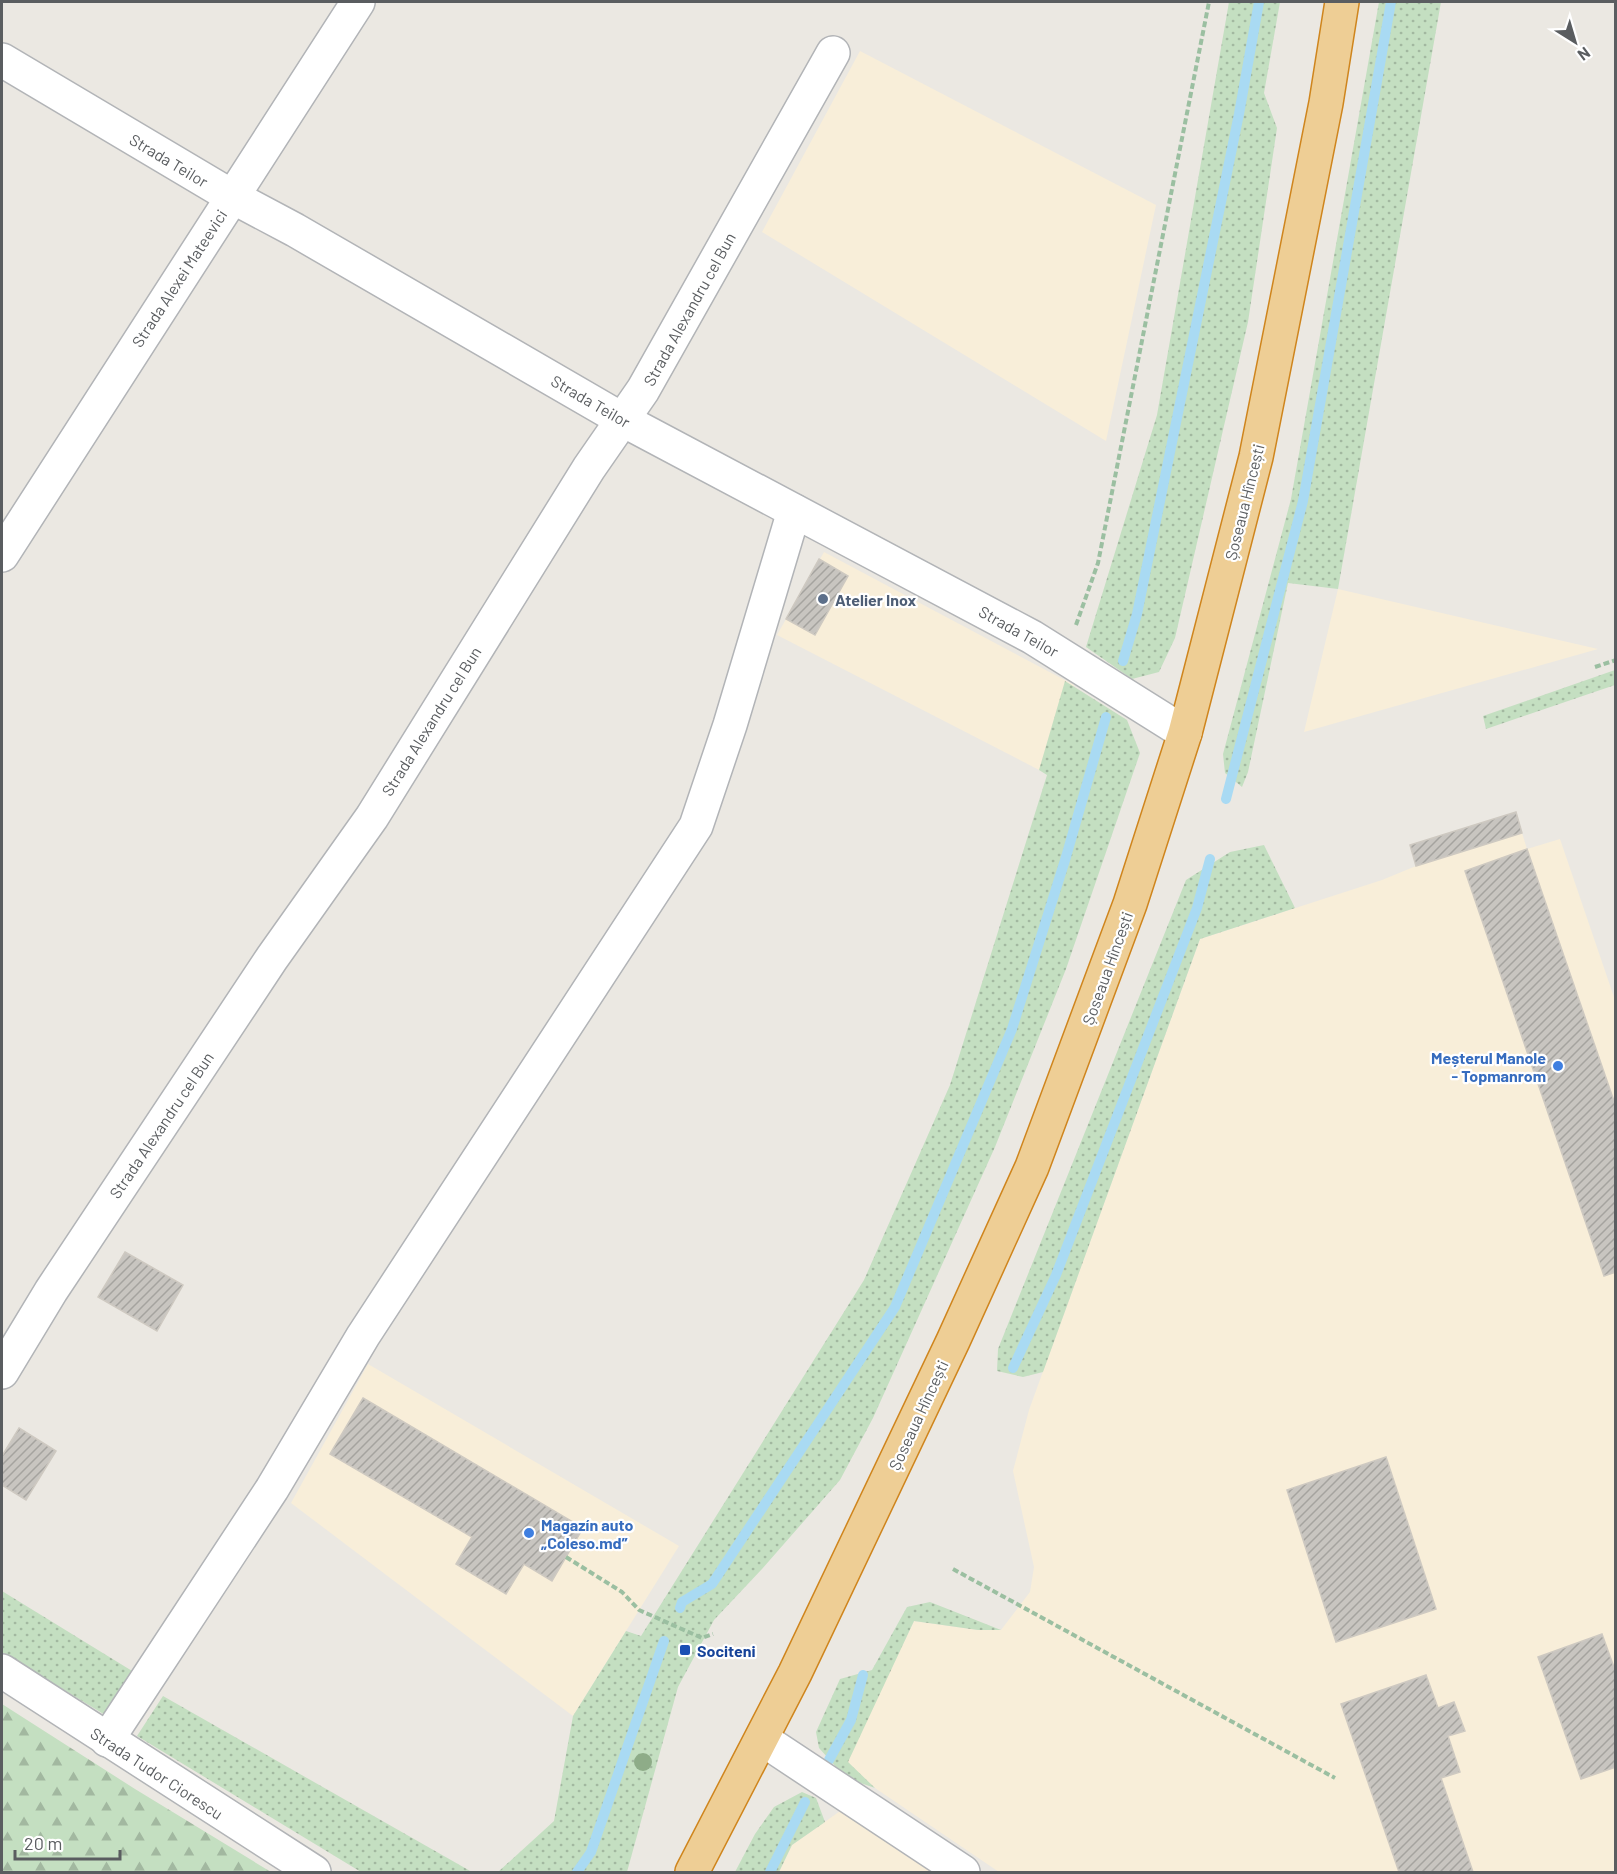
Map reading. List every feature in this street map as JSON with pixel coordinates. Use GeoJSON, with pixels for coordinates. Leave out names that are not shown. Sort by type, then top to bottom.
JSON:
{"type":"FeatureCollection","features":[{"type":"Feature","properties":{"kind":"highway","name":"Șoseaua Hîncești"},"geometry":{"type":"LineString","coordinates":[[693,1872],[762,1740],[953,1341],[1032,1167],[1109,965],[1152,841],[1185,733],[1256,458],[1326,104],[1342,2]]}},
{"type":"Feature","properties":{"kind":"street","name":"Strada Alexei Mateevici"},"geometry":{"type":"LineString","coordinates":[[2,555],[358,2]]}},
{"type":"Feature","properties":{"kind":"street","name":"Strada Alexandru cel Bun"},"geometry":{"type":"LineString","coordinates":[[2,1371],[57,1281],[272,958],[372,817],[589,468],[643,390],[833,53]]}},
{"type":"Feature","properties":{"kind":"street","name":"Strada Teilor"},"geometry":{"type":"LineString","coordinates":[[2,60],[231,196],[295,230],[622,420],[1032,637],[1185,733]]}},
{"type":"Feature","properties":{"kind":"street"},"geometry":{"type":"LineString","coordinates":[[107,1740],[272,1489],[363,1336],[696,826],[730,725],[794,511]]}},
{"type":"Feature","properties":{"kind":"street","name":"Strada Tudor Ciorescu"},"geometry":{"type":"LineString","coordinates":[[2,1671],[314,1872]]}},
{"type":"Feature","properties":{"kind":"street"},"geometry":{"type":"LineString","coordinates":[[762,1740],[963,1872]]}},
{"type":"Feature","properties":{"kind":"path"},"geometry":{"type":"LineString","coordinates":[[1065,657],[1098,563],[1209,2]]}},
{"type":"Feature","properties":{"kind":"path"},"geometry":{"type":"LineString","coordinates":[[1595,667],[1616,660]]}},
{"type":"Feature","properties":{"kind":"path"},"geometry":{"type":"LineString","coordinates":[[566,1557],[622,1592],[639,1610],[702,1638],[713,1634]]}},
{"type":"Feature","properties":{"kind":"path"},"geometry":{"type":"LineString","coordinates":[[953,1569],[1335,1778]]}},
{"type":"Feature","properties":{"kind":"shaded area"},"geometry":{"type":"Polygon","coordinates":[[[860,51],[1156,205],[1106,441],[762,232],[860,51]]]}},
{"type":"Feature","properties":{"kind":"shaded area","name":"Atelier Inox"},"geometry":{"type":"Polygon","coordinates":[[[824,552],[1074,685],[1047,774],[777,635],[824,552]]]}},
{"type":"Feature","properties":{"kind":"shaded area"},"geometry":{"type":"Polygon","coordinates":[[[1338,589],[1598,649],[1304,732],[1338,589]]]}},
{"type":"Feature","properties":{"kind":"shaded area"},"geometry":{"type":"Polygon","coordinates":[[[1522,833],[1527,849],[1560,839],[1616,1003],[1615,1872],[999,1872],[875,1788],[847,1762],[914,1621],[978,1630],[1001,1630],[1030,1592],[1034,1567],[1013,1471],[1029,1410],[1200,939],[1522,833]]]}},
{"type":"Feature","properties":{"kind":"shaded area"},"geometry":{"type":"Polygon","coordinates":[[[368,1364],[679,1546],[573,1716],[291,1503],[368,1364]]]}},
{"type":"Feature","properties":{"kind":"shaded area"},"geometry":{"type":"Polygon","coordinates":[[[843,1809],[936,1872],[779,1872],[792,1845],[843,1809]]]}},
{"type":"Feature","properties":{"kind":"green space"},"geometry":{"type":"Polygon","coordinates":[[[1229,2],[1280,2],[1264,93],[1277,128],[1248,322],[1175,638],[1159,672],[1132,679],[1086,647],[1157,415],[1229,2]]]}},
{"type":"Feature","properties":{"kind":"green space"},"geometry":{"type":"Polygon","coordinates":[[[1379,2],[1441,2],[1338,589],[1288,583],[1248,772],[1242,787],[1225,773],[1223,754],[1291,499],[1379,2]]]}},
{"type":"Feature","properties":{"kind":"green space"},"geometry":{"type":"Polygon","coordinates":[[[1615,670],[1615,685],[1486,729],[1483,716],[1615,670]]]}},
{"type":"Feature","properties":{"kind":"green space"},"geometry":{"type":"Polygon","coordinates":[[[1065,681],[1127,720],[1140,753],[1066,969],[995,1147],[873,1418],[840,1480],[714,1620],[678,1687],[627,1872],[498,1872],[554,1821],[573,1716],[626,1631],[641,1636],[864,1280],[950,1085],[1047,775],[1039,770],[1065,681]]]}},
{"type":"Feature","properties":{"kind":"green space"},"geometry":{"type":"Polygon","coordinates":[[[1264,845],[1295,908],[1200,939],[1043,1372],[1023,1377],[997,1371],[998,1349],[1186,880],[1230,852],[1264,845]]]}},
{"type":"Feature","properties":{"kind":"green space"},"geometry":{"type":"Polygon","coordinates":[[[2,1591],[137,1674],[110,1718],[2,1652],[2,1591]]]}},
{"type":"Feature","properties":{"kind":"green space"},"geometry":{"type":"Polygon","coordinates":[[[930,1602],[1001,1630],[978,1630],[914,1621],[848,1762],[875,1788],[846,1778],[819,1748],[816,1732],[840,1679],[872,1670],[907,1607],[930,1602]]]}},
{"type":"Feature","properties":{"kind":"green space"},"geometry":{"type":"Polygon","coordinates":[[[163,1696],[472,1872],[361,1872],[137,1736],[163,1696]]]}},
{"type":"Feature","properties":{"kind":"green space"},"geometry":{"type":"Polygon","coordinates":[[[2,1704],[135,1789],[271,1872],[2,1872],[2,1704]]]}},
{"type":"Feature","properties":{"kind":"green space"},"geometry":{"type":"Polygon","coordinates":[[[802,1792],[816,1798],[825,1822],[792,1845],[779,1872],[735,1872],[755,1834],[774,1807],[802,1792]]]}},
{"type":"Feature","properties":{"kind":"building"},"geometry":{"type":"Polygon","coordinates":[[[819,559],[848,576],[815,635],[786,619],[819,559]]]}},
{"type":"Feature","properties":{"kind":"building"},"geometry":{"type":"Polygon","coordinates":[[[1516,812],[1522,833],[1416,866],[1410,845],[1516,812]]]}},
{"type":"Feature","properties":{"kind":"building"},"geometry":{"type":"Polygon","coordinates":[[[1527,849],[1616,1107],[1616,1272],[1604,1276],[1465,871],[1527,849]]]}},
{"type":"Feature","properties":{"kind":"building"},"geometry":{"type":"Polygon","coordinates":[[[125,1252],[183,1285],[157,1331],[98,1297],[125,1252]]]}},
{"type":"Feature","properties":{"kind":"building"},"geometry":{"type":"Polygon","coordinates":[[[363,1398],[583,1528],[552,1581],[524,1564],[506,1594],[456,1564],[472,1537],[330,1454],[363,1398]]]}},
{"type":"Feature","properties":{"kind":"building"},"geometry":{"type":"Polygon","coordinates":[[[19,1428],[56,1451],[26,1500],[2,1485],[2,1456],[19,1428]]]}},
{"type":"Feature","properties":{"kind":"building"},"geometry":{"type":"Polygon","coordinates":[[[1386,1457],[1436,1609],[1336,1642],[1287,1490],[1386,1457]]]}},
{"type":"Feature","properties":{"kind":"building"},"geometry":{"type":"Polygon","coordinates":[[[1602,1634],[1616,1673],[1616,1767],[1581,1779],[1538,1657],[1602,1634]]]}},
{"type":"Feature","properties":{"kind":"building"},"geometry":{"type":"Polygon","coordinates":[[[1426,1675],[1438,1708],[1454,1702],[1465,1731],[1448,1736],[1460,1772],[1441,1778],[1473,1872],[1399,1872],[1341,1704],[1426,1675]]]}},
{"type":"Feature","properties":{"kind":"waterway"},"geometry":{"type":"LineString","coordinates":[[1123,661],[1137,614],[1239,114],[1259,2]]}},
{"type":"Feature","properties":{"kind":"waterway"},"geometry":{"type":"LineString","coordinates":[[1226,799],[1303,501],[1391,2]]}},
{"type":"Feature","properties":{"kind":"waterway"},"geometry":{"type":"LineString","coordinates":[[680,1608],[682,1602],[712,1584],[895,1307],[1012,1029],[1066,857],[1106,717]]}},
{"type":"Feature","properties":{"kind":"waterway"},"geometry":{"type":"LineString","coordinates":[[1013,1368],[1056,1275],[1197,908],[1210,859]]}},
{"type":"Feature","properties":{"kind":"waterway"},"geometry":{"type":"LineString","coordinates":[[577,1872],[591,1852],[664,1641]]}},
{"type":"Feature","properties":{"kind":"waterway"},"geometry":{"type":"LineString","coordinates":[[829,1760],[851,1720],[863,1675]]}},
{"type":"Feature","properties":{"kind":"waterway"},"geometry":{"type":"LineString","coordinates":[[770,1872],[805,1802]]}},
{"type":"Feature","properties":{"kind":"place","name":"Atelier Inox"},"geometry":{"type":"Point","coordinates":[823,599]}},
{"type":"Feature","properties":{"kind":"place","name":"Meșterul Manole - Topmanrom"},"geometry":{"type":"Point","coordinates":[1558,1066]}},
{"type":"Feature","properties":{"kind":"place","name":"Magazín auto „Coleso.md”"},"geometry":{"type":"Point","coordinates":[529,1533]}},
{"type":"Feature","properties":{"kind":"place","name":"Sociteni"},"geometry":{"type":"Point","coordinates":[685,1650]}}]}
